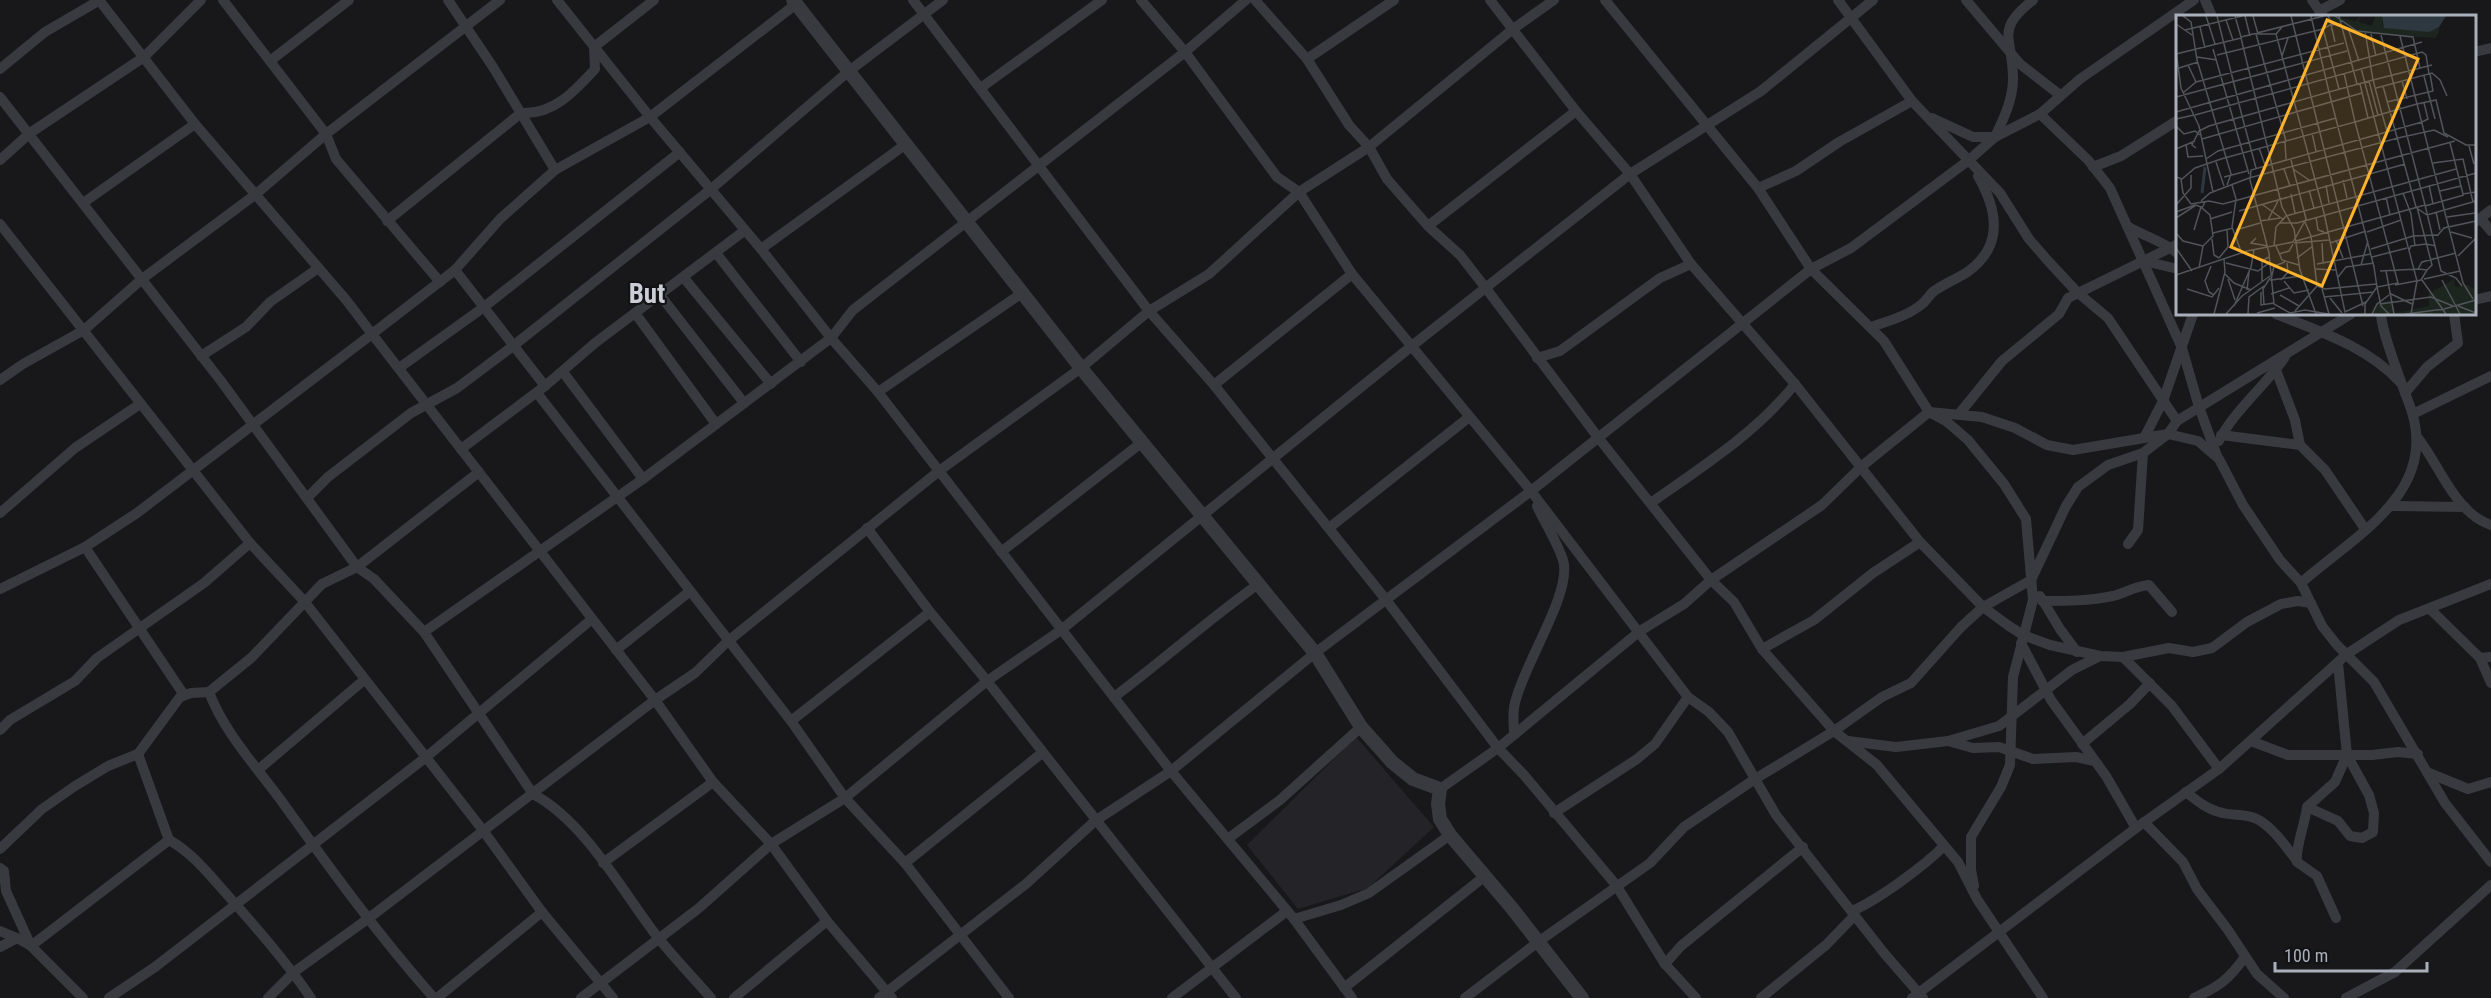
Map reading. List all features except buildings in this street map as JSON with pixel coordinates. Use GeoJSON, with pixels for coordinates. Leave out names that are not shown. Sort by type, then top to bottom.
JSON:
{"type":"FeatureCollection","features":[{"type":"Feature","properties":{"kind":"street"},"geometry":{"type":"LineString","coordinates":[[0,69],[45,32],[99,0],[195,124],[347,301],[656,700],[713,782],[771,844],[886,996],[1027,883],[1095,821],[1171,771],[1315,653],[1531,491],[1597,436],[1745,324],[1811,269],[1851,248],[1969,160],[1995,137],[2040,114],[2060,95],[2194,0]]}},
{"type":"Feature","properties":{"kind":"street"},"geometry":{"type":"LineString","coordinates":[[0,160],[30,133],[144,57],[201,0]]}},
{"type":"Feature","properties":{"kind":"street"},"geometry":{"type":"LineString","coordinates":[[223,0],[326,134],[336,159],[440,282]]}},
{"type":"Feature","properties":{"kind":"street"},"geometry":{"type":"LineString","coordinates":[[270,61],[349,0]]}},
{"type":"Feature","properties":{"kind":"street"},"geometry":{"type":"LineString","coordinates":[[448,0],[468,27],[555,170]]}},
{"type":"Feature","properties":{"kind":"street"},"geometry":{"type":"LineString","coordinates":[[0,380],[84,330],[142,279],[256,194],[326,134],[468,27],[500,0]]}},
{"type":"Feature","properties":{"kind":"street"},"geometry":{"type":"LineString","coordinates":[[557,0],[650,117],[878,392],[1171,771],[1291,915],[1352,998]]}},
{"type":"Feature","properties":{"kind":"street"},"geometry":{"type":"LineString","coordinates":[[594,47],[654,0]]}},
{"type":"Feature","properties":{"kind":"street"},"geometry":{"type":"LineString","coordinates":[[913,0],[982,87],[1149,311],[1214,385],[1271,459],[1329,528],[1498,748],[1524,775],[1616,885],[1665,964],[1696,998]]}},
{"type":"Feature","properties":{"kind":"street"},"geometry":{"type":"LineString","coordinates":[[307,498],[328,477],[411,412],[457,388],[513,346],[710,190],[849,71],[943,0]]}},
{"type":"Feature","properties":{"kind":"street"},"geometry":{"type":"LineString","coordinates":[[982,87],[1102,0]]}},
{"type":"Feature","properties":{"kind":"street"},"geometry":{"type":"LineString","coordinates":[[1141,0],[1185,52],[1277,177],[1299,192],[1352,274],[1413,345],[1468,418],[1531,491],[1640,631],[1688,697],[1709,712],[1728,732],[1764,798],[1918,996],[2140,825],[2218,769],[2347,654],[2399,620],[2491,585]]}},
{"type":"Feature","properties":{"kind":"street"},"geometry":{"type":"LineString","coordinates":[[424,632],[643,479],[801,362],[831,338],[853,310],[1039,163],[1185,52],[1246,0]]}},
{"type":"Feature","properties":{"kind":"street"},"geometry":{"type":"LineString","coordinates":[[1255,0],[1307,59],[1349,125],[1369,147],[1387,179],[1428,226],[1460,255],[1537,358],[1567,393],[1597,436],[1652,502],[1711,580],[1734,602],[1762,649],[1834,730],[1877,765],[1958,862],[1977,899],[2043,998]]}},
{"type":"Feature","properties":{"kind":"street"},"geometry":{"type":"LineString","coordinates":[[1307,59],[1394,0]]}},
{"type":"Feature","properties":{"kind":"street"},"geometry":{"type":"LineString","coordinates":[[1490,0],[1576,111],[1630,174],[1691,264],[1795,384],[1920,542],[1983,607],[2022,639],[2100,656],[2123,657],[2169,648],[2193,652],[2212,648],[2247,622],[2281,604],[2298,601],[2311,603]]}},
{"type":"Feature","properties":{"kind":"street"},"geometry":{"type":"LineString","coordinates":[[268,998],[294,972],[369,918],[482,829],[533,794],[695,673],[727,642],[939,471],[1081,368],[1149,311],[1209,274],[1299,192],[1369,147],[1513,29],[1554,0]]}},
{"type":"Feature","properties":{"kind":"street"},"geometry":{"type":"LineString","coordinates":[[1605,0],[1758,188],[1811,269],[1835,295],[1872,327],[1884,341],[1929,412],[1946,421],[1968,440],[2004,484],[2026,519],[2033,600],[2013,676],[2010,765],[2001,787],[1971,837],[1971,870],[1977,899]]}},
{"type":"Feature","properties":{"kind":"street"},"geometry":{"type":"LineString","coordinates":[[1838,0],[1912,101],[2000,193],[2029,239],[2077,292],[2108,318],[2177,421]]}},
{"type":"Feature","properties":{"kind":"street"},"geometry":{"type":"LineString","coordinates":[[581,998],[699,908],[771,844],[845,798],[987,681],[1061,630],[1485,287],[1630,174],[1761,90],[1851,20],[1873,0]]}},
{"type":"Feature","properties":{"kind":"street"},"geometry":{"type":"LineString","coordinates":[[1966,0],[2011,52],[2045,86],[2060,95]]}},
{"type":"Feature","properties":{"kind":"street"},"geometry":{"type":"LineString","coordinates":[[1995,137],[2008,110],[2013,81],[2007,34],[2014,15],[2033,0]]}},
{"type":"Feature","properties":{"kind":"street"},"geometry":{"type":"LineString","coordinates":[[2205,0],[2212,15]]}},
{"type":"Feature","properties":{"kind":"street"},"geometry":{"type":"LineString","coordinates":[[2312,0],[2321,14],[2340,0]]}},
{"type":"Feature","properties":{"kind":"street"},"geometry":{"type":"LineString","coordinates":[[0,589],[85,547],[193,471],[455,270],[500,219],[555,170],[650,117],[794,2],[1141,443],[1315,653],[1361,727],[1392,762],[1413,779],[1440,789]]}},
{"type":"Feature","properties":{"kind":"street"},"geometry":{"type":"LineString","coordinates":[[387,221],[521,113],[538,114],[555,106],[595,69],[594,47]]}},
{"type":"Feature","properties":{"kind":"street"},"geometry":{"type":"LineString","coordinates":[[2476,52],[2491,48]]}},
{"type":"Feature","properties":{"kind":"street"},"geometry":{"type":"LineString","coordinates":[[0,97],[201,356],[357,567],[374,579],[424,632],[533,794],[552,804],[603,863],[658,938],[711,998]]}},
{"type":"Feature","properties":{"kind":"street"},"geometry":{"type":"LineString","coordinates":[[1758,188],[1796,171],[1839,142],[1912,101]]}},
{"type":"Feature","properties":{"kind":"street"},"geometry":{"type":"LineString","coordinates":[[1428,226],[1576,111]]}},
{"type":"Feature","properties":{"kind":"street"},"geometry":{"type":"LineString","coordinates":[[2040,114],[2093,166],[2110,188],[2182,348],[2199,407],[2218,459],[2243,505],[2280,560],[2301,583],[2322,626],[2374,682],[2445,803],[2491,862]]}},
{"type":"Feature","properties":{"kind":"street"},"geometry":{"type":"LineString","coordinates":[[1925,115],[1973,137],[1995,137]]}},
{"type":"Feature","properties":{"kind":"street"},"geometry":{"type":"LineString","coordinates":[[2093,166],[2121,156],[2176,121]]}},
{"type":"Feature","properties":{"kind":"street"},"geometry":{"type":"LineString","coordinates":[[83,203],[195,124]]}},
{"type":"Feature","properties":{"kind":"street"},"geometry":{"type":"LineString","coordinates":[[761,249],[906,144]]}},
{"type":"Feature","properties":{"kind":"street"},"geometry":{"type":"LineString","coordinates":[[399,368],[484,306],[680,152]]}},
{"type":"Feature","properties":{"kind":"street"},"geometry":{"type":"LineString","coordinates":[[1872,327],[1896,319],[1922,305],[1932,293],[1968,272],[1984,255],[1994,237],[1995,214],[1984,186],[1969,160]]}},
{"type":"Feature","properties":{"kind":"street"},"geometry":{"type":"LineString","coordinates":[[2491,210],[2477,221],[2491,231]]}},
{"type":"Feature","properties":{"kind":"street"},"geometry":{"type":"LineString","coordinates":[[0,224],[250,543],[304,602],[482,829],[542,912],[613,998]]}},
{"type":"Feature","properties":{"kind":"street"},"geometry":{"type":"LineString","coordinates":[[2127,225],[2147,238],[2175,248]]}},
{"type":"Feature","properties":{"kind":"street"},"geometry":{"type":"LineString","coordinates":[[461,449],[563,372],[594,343],[744,231]]}},
{"type":"Feature","properties":{"kind":"street"},"geometry":{"type":"LineString","coordinates":[[1959,414],[2002,361],[2059,314],[2068,298],[2175,248]]}},
{"type":"Feature","properties":{"kind":"street"},"geometry":{"type":"LineString","coordinates":[[716,253],[801,362]]}},
{"type":"Feature","properties":{"kind":"street"},"geometry":{"type":"LineString","coordinates":[[2143,261],[2176,269]]}},
{"type":"Feature","properties":{"kind":"street"},"geometry":{"type":"LineString","coordinates":[[1537,358],[1560,351],[1660,278],[1691,264]]}},
{"type":"Feature","properties":{"kind":"street"},"geometry":{"type":"LineString","coordinates":[[201,356],[246,327],[270,302],[317,268]]}},
{"type":"Feature","properties":{"kind":"street"},"geometry":{"type":"LineString","coordinates":[[455,270],[513,346],[617,497],[727,642],[791,721],[845,798],[905,863],[1009,998]]}},
{"type":"Feature","properties":{"kind":"street"},"geometry":{"type":"LineString","coordinates":[[1214,385],[1352,274]]}},
{"type":"Feature","properties":{"kind":"street"},"geometry":{"type":"LineString","coordinates":[[684,278],[771,384]]}},
{"type":"Feature","properties":{"kind":"street"},"geometry":{"type":"LineString","coordinates":[[878,392],[1022,293]]}},
{"type":"Feature","properties":{"kind":"street"},"geometry":{"type":"LineString","coordinates":[[660,295],[744,403]]}},
{"type":"Feature","properties":{"kind":"street"},"geometry":{"type":"LineString","coordinates":[[2476,300],[2491,296]]}},
{"type":"Feature","properties":{"kind":"street"},"geometry":{"type":"LineString","coordinates":[[635,313],[716,424]]}},
{"type":"Feature","properties":{"kind":"street"},"geometry":{"type":"LineString","coordinates":[[2144,438],[2163,401],[2193,315]]}},
{"type":"Feature","properties":{"kind":"street"},"geometry":{"type":"LineString","coordinates":[[2279,315],[2319,331],[2382,363],[2404,389]]}},
{"type":"Feature","properties":{"kind":"street"},"geometry":{"type":"LineString","coordinates":[[1465,998],[1616,885],[1650,863],[1684,827],[1882,697],[1911,683],[1961,627],[1983,607],[2031,580],[2066,506],[2078,487],[2108,465],[2143,453],[2168,434],[2177,421],[2319,331],[2349,315]]}},
{"type":"Feature","properties":{"kind":"street"},"geometry":{"type":"LineString","coordinates":[[2381,315],[2413,414],[2418,438],[2465,507],[2478,520],[2491,525]]}},
{"type":"Feature","properties":{"kind":"street"},"geometry":{"type":"LineString","coordinates":[[2404,389],[2427,367],[2458,343],[2454,315]]}},
{"type":"Feature","properties":{"kind":"street"},"geometry":{"type":"LineString","coordinates":[[2218,459],[2222,435],[2233,418],[2276,370],[2288,351]]}},
{"type":"Feature","properties":{"kind":"street"},"geometry":{"type":"LineString","coordinates":[[2276,370],[2295,420],[2300,445],[2325,470],[2364,529]]}},
{"type":"Feature","properties":{"kind":"street"},"geometry":{"type":"LineString","coordinates":[[563,372],[643,479]]}},
{"type":"Feature","properties":{"kind":"street"},"geometry":{"type":"LineString","coordinates":[[2413,414],[2491,377]]}},
{"type":"Feature","properties":{"kind":"street"},"geometry":{"type":"LineString","coordinates":[[1652,502],[1759,422],[1780,403],[1795,384]]}},
{"type":"Feature","properties":{"kind":"street"},"geometry":{"type":"LineString","coordinates":[[0,513],[75,448],[140,404]]}},
{"type":"Feature","properties":{"kind":"street"},"geometry":{"type":"LineString","coordinates":[[1582,998],[1450,835],[1440,819],[1438,804],[1440,789],[1498,748],[1640,631],[1684,604],[1711,580],[1822,505],[1862,466],[1929,412],[1982,417],[2015,428],[2047,445],[2073,450],[2168,434],[2198,441],[2218,459]]}},
{"type":"Feature","properties":{"kind":"street"},"geometry":{"type":"LineString","coordinates":[[1329,528],[1468,418]]}},
{"type":"Feature","properties":{"kind":"street"},"geometry":{"type":"LineString","coordinates":[[2222,435],[2300,445]]}},
{"type":"Feature","properties":{"kind":"street"},"geometry":{"type":"LineString","coordinates":[[2301,583],[2392,506],[2410,477],[2418,438]]}},
{"type":"Feature","properties":{"kind":"street"},"geometry":{"type":"LineString","coordinates":[[1001,552],[1141,443]]}},
{"type":"Feature","properties":{"kind":"street"},"geometry":{"type":"LineString","coordinates":[[2128,544],[2138,530],[2143,453]]}},
{"type":"Feature","properties":{"kind":"street"},"geometry":{"type":"LineString","coordinates":[[0,849],[42,809],[75,786],[108,766],[138,754],[184,695],[209,692],[251,658],[322,584],[357,567],[479,472]]}},
{"type":"Feature","properties":{"kind":"street"},"geometry":{"type":"LineString","coordinates":[[1514,735],[1514,704],[1529,662],[1560,599],[1564,581],[1564,561],[1531,491]]}},
{"type":"Feature","properties":{"kind":"street"},"geometry":{"type":"LineString","coordinates":[[2392,506],[2465,507]]}},
{"type":"Feature","properties":{"kind":"street"},"geometry":{"type":"LineString","coordinates":[[867,528],[930,612],[987,681],[1236,998]]}},
{"type":"Feature","properties":{"kind":"street"},"geometry":{"type":"LineString","coordinates":[[1762,649],[1814,620],[1873,573],[1920,542]]}},
{"type":"Feature","properties":{"kind":"street"},"geometry":{"type":"LineString","coordinates":[[0,730],[18,715],[75,681],[97,658],[204,584],[250,543]]}},
{"type":"Feature","properties":{"kind":"street"},"geometry":{"type":"LineString","coordinates":[[85,547],[142,628],[184,695]]}},
{"type":"Feature","properties":{"kind":"street"},"geometry":{"type":"LineString","coordinates":[[2031,580],[2042,601],[2078,652]]}},
{"type":"Feature","properties":{"kind":"street"},"geometry":{"type":"LineString","coordinates":[[1114,698],[1171,654],[1216,614],[1257,585]]}},
{"type":"Feature","properties":{"kind":"street"},"geometry":{"type":"LineString","coordinates":[[2042,601],[2079,601],[2115,595],[2139,585],[2149,585],[2172,612]]}},
{"type":"Feature","properties":{"kind":"street"},"geometry":{"type":"LineString","coordinates":[[616,650],[689,592]]}},
{"type":"Feature","properties":{"kind":"street"},"geometry":{"type":"LineString","coordinates":[[2430,609],[2485,657],[2491,683]]}},
{"type":"Feature","properties":{"kind":"street"},"geometry":{"type":"LineString","coordinates":[[791,721],[930,612]]}},
{"type":"Feature","properties":{"kind":"street"},"geometry":{"type":"LineString","coordinates":[[109,998],[155,967],[312,843],[425,758],[592,619]]}},
{"type":"Feature","properties":{"kind":"street"},"geometry":{"type":"LineString","coordinates":[[2022,639],[2045,690],[2140,825],[2182,862],[2197,889],[2228,930],[2256,974],[2284,998]]}},
{"type":"Feature","properties":{"kind":"street"},"geometry":{"type":"LineString","coordinates":[[1848,741],[1896,747],[1948,741],[1999,726],[2072,670],[2100,656]]}},
{"type":"Feature","properties":{"kind":"street"},"geometry":{"type":"LineString","coordinates":[[2123,657],[2172,706],[2218,769]]}},
{"type":"Feature","properties":{"kind":"street"},"geometry":{"type":"LineString","coordinates":[[2307,807],[2338,821],[2350,836],[2362,838],[2373,832],[2374,813],[2369,795],[2347,755],[2338,663]]}},
{"type":"Feature","properties":{"kind":"street"},"geometry":{"type":"LineString","coordinates":[[258,770],[364,680]]}},
{"type":"Feature","properties":{"kind":"street"},"geometry":{"type":"LineString","coordinates":[[2082,744],[2130,704],[2150,683]]}},
{"type":"Feature","properties":{"kind":"street"},"geometry":{"type":"LineString","coordinates":[[209,692],[225,724],[312,843],[398,957],[436,998],[542,912]]}},
{"type":"Feature","properties":{"kind":"street"},"geometry":{"type":"LineString","coordinates":[[1554,813],[1637,759],[1655,744],[1688,697]]}},
{"type":"Feature","properties":{"kind":"street"},"geometry":{"type":"LineString","coordinates":[[1229,838],[1280,800],[1361,727]]}},
{"type":"Feature","properties":{"kind":"street"},"geometry":{"type":"LineString","coordinates":[[1948,741],[1973,748],[2000,747],[2033,759],[2076,757],[2094,761]]}},
{"type":"Feature","properties":{"kind":"street"},"geometry":{"type":"LineString","coordinates":[[2251,741],[2288,755],[2398,752],[2418,754]]}},
{"type":"Feature","properties":{"kind":"street"},"geometry":{"type":"LineString","coordinates":[[905,863],[1042,753]]}},
{"type":"Feature","properties":{"kind":"street"},"geometry":{"type":"LineString","coordinates":[[138,754],[169,840],[182,847],[235,903],[294,972],[311,998]]}},
{"type":"Feature","properties":{"kind":"street"},"geometry":{"type":"LineString","coordinates":[[2297,862],[2295,852],[2304,831],[2307,807],[2336,782],[2347,755]]}},
{"type":"Feature","properties":{"kind":"street"},"geometry":{"type":"LineString","coordinates":[[2429,773],[2468,789],[2491,782]]}},
{"type":"Feature","properties":{"kind":"street"},"geometry":{"type":"LineString","coordinates":[[603,863],[713,782]]}},
{"type":"Feature","properties":{"kind":"street"},"geometry":{"type":"LineString","coordinates":[[2186,792],[2201,804],[2222,813],[2239,814],[2257,819],[2271,829],[2297,862],[2317,876],[2336,918]]}},
{"type":"Feature","properties":{"kind":"street"},"geometry":{"type":"LineString","coordinates":[[1172,998],[1291,915],[1341,905],[1369,893],[1450,835]]}},
{"type":"Feature","properties":{"kind":"street"},"geometry":{"type":"LineString","coordinates":[[31,946],[169,840]]}},
{"type":"Feature","properties":{"kind":"street"},"geometry":{"type":"LineString","coordinates":[[1761,998],[1826,945],[1854,913],[1930,860],[1944,846]]}},
{"type":"Feature","properties":{"kind":"street"},"geometry":{"type":"LineString","coordinates":[[1665,964],[1681,946],[1803,847]]}},
{"type":"Feature","properties":{"kind":"street"},"geometry":{"type":"LineString","coordinates":[[0,868],[4,871],[6,891],[31,946]]}},
{"type":"Feature","properties":{"kind":"street"},"geometry":{"type":"LineString","coordinates":[[1344,988],[1485,876]]}},
{"type":"Feature","properties":{"kind":"street"},"geometry":{"type":"LineString","coordinates":[[2346,998],[2395,972],[2491,885]]}},
{"type":"Feature","properties":{"kind":"street"},"geometry":{"type":"LineString","coordinates":[[734,998],[827,921]]}},
{"type":"Feature","properties":{"kind":"street"},"geometry":{"type":"LineString","coordinates":[[0,931],[31,946],[83,998]]}},
{"type":"Feature","properties":{"kind":"street"},"geometry":{"type":"LineString","coordinates":[[0,947],[17,938]]}},
{"type":"Feature","properties":{"kind":"street"},"geometry":{"type":"LineString","coordinates":[[2194,998],[2216,989],[2228,979],[2245,957]]}},
{"type":"Feature","properties":{"kind":"shaded area"},"geometry":{"type":"Polygon","coordinates":[[[1356,737],[1434,827],[1368,888],[1298,909],[1247,845],[1356,737]]]}},
{"type":"Feature","properties":{"kind":"district","name":"But"},"geometry":{"type":"Point","coordinates":[647,294]}}]}
